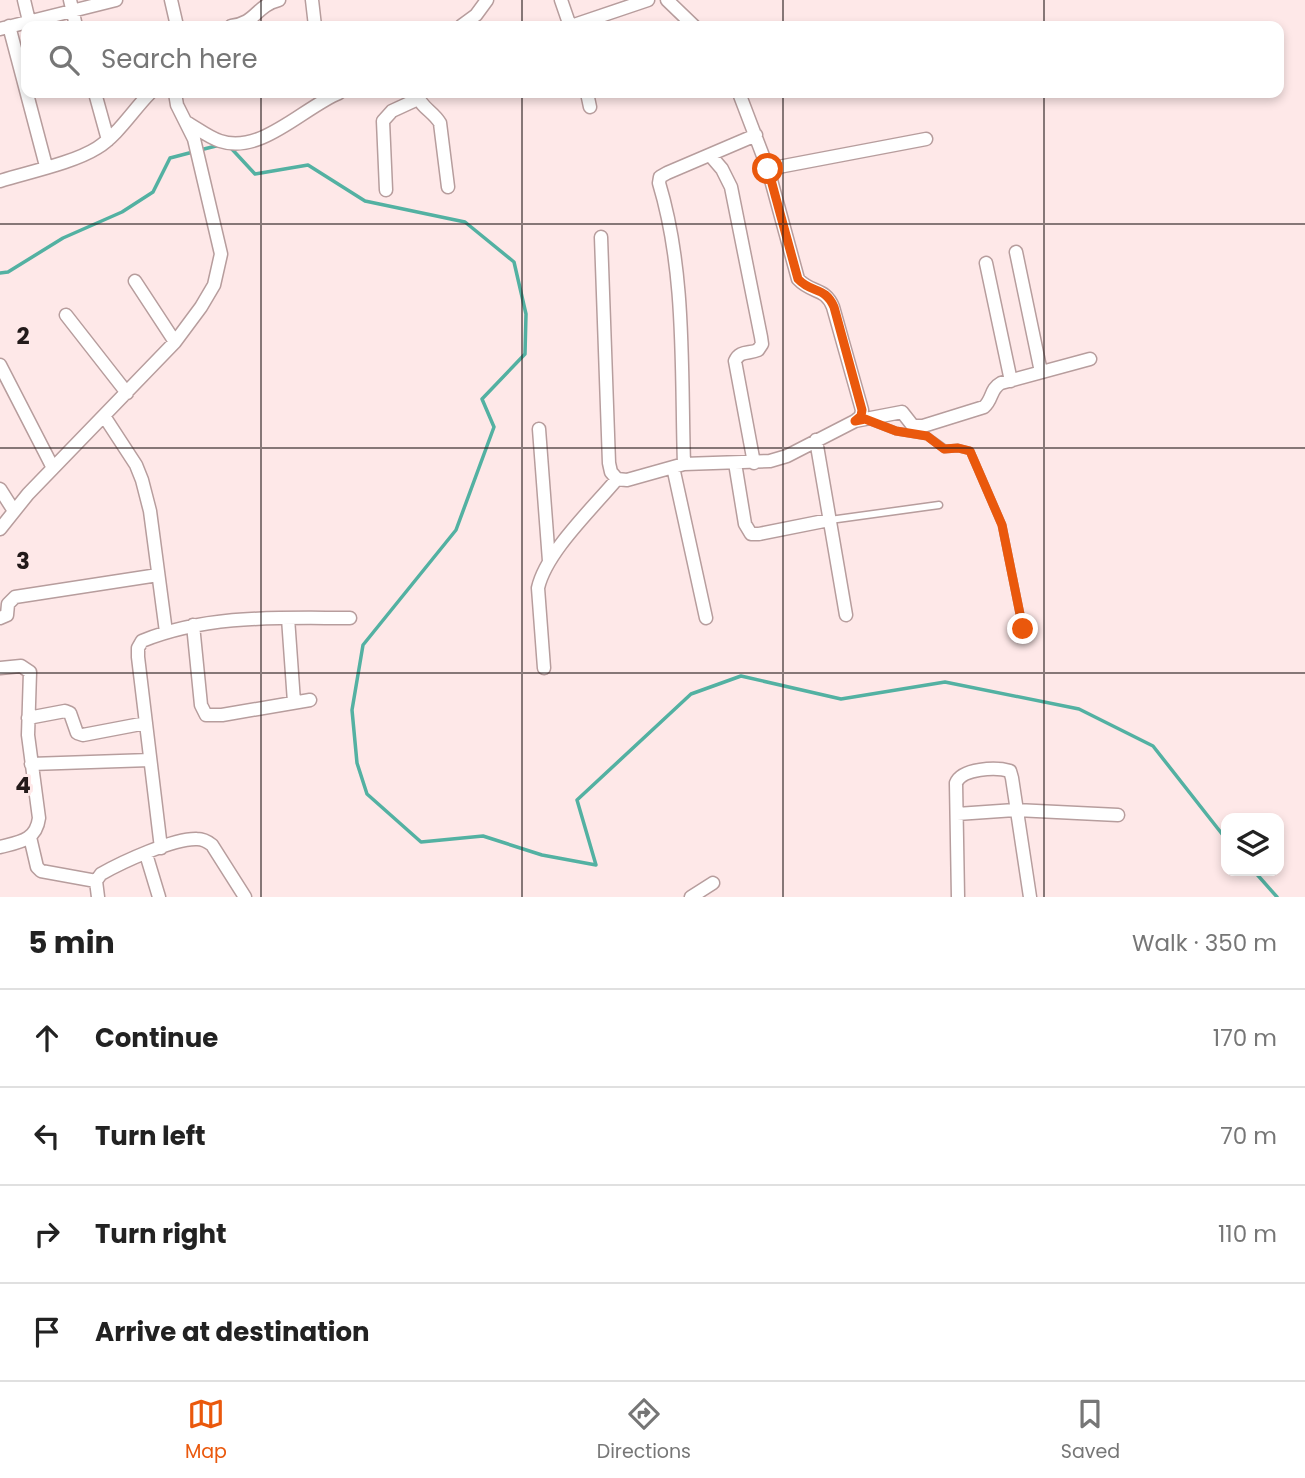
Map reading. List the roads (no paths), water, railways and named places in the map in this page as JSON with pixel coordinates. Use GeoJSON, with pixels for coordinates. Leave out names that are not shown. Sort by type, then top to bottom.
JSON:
{"type":"FeatureCollection","features":[{"type":"Feature","properties":{"kind":"street"},"geometry":{"type":"LineString","coordinates":[[24,0],[29,21],[71,5],[116,0]]}},
{"type":"Feature","properties":{"kind":"street"},"geometry":{"type":"LineString","coordinates":[[171,0],[176,21]]}},
{"type":"Feature","properties":{"kind":"street"},"geometry":{"type":"LineString","coordinates":[[249,21],[260,8],[279,0]]}},
{"type":"Feature","properties":{"kind":"street"},"geometry":{"type":"LineString","coordinates":[[312,0],[314,21]]}},
{"type":"Feature","properties":{"kind":"street"},"geometry":{"type":"LineString","coordinates":[[468,21],[488,0]]}},
{"type":"Feature","properties":{"kind":"street"},"geometry":{"type":"LineString","coordinates":[[561,0],[569,21]]}},
{"type":"Feature","properties":{"kind":"street"},"geometry":{"type":"LineString","coordinates":[[586,21],[648,0]]}},
{"type":"Feature","properties":{"kind":"street"},"geometry":{"type":"LineString","coordinates":[[667,0],[689,21]]}},
{"type":"Feature","properties":{"kind":"street"},"geometry":{"type":"LineString","coordinates":[[4,27],[21,83]]}},
{"type":"Feature","properties":{"kind":"street"},"geometry":{"type":"LineString","coordinates":[[25,98],[46,166]]}},
{"type":"Feature","properties":{"kind":"street"},"geometry":{"type":"LineString","coordinates":[[96,98],[108,140]]}},
{"type":"Feature","properties":{"kind":"street"},"geometry":{"type":"LineString","coordinates":[[0,181],[82,155],[108,140],[146,98]]}},
{"type":"Feature","properties":{"kind":"street"},"geometry":{"type":"LineString","coordinates":[[0,529],[52,468],[175,342],[214,285],[221,254],[194,139],[176,98]]}},
{"type":"Feature","properties":{"kind":"street"},"geometry":{"type":"LineString","coordinates":[[184,121],[220,141],[237,144],[255,140],[275,130],[321,98]]}},
{"type":"Feature","properties":{"kind":"street"},"geometry":{"type":"LineString","coordinates":[[386,190],[383,121],[392,111],[414,98]]}},
{"type":"Feature","properties":{"kind":"street"},"geometry":{"type":"LineString","coordinates":[[419,98],[440,123],[448,187]]}},
{"type":"Feature","properties":{"kind":"street"},"geometry":{"type":"LineString","coordinates":[[588,98],[590,107]]}},
{"type":"Feature","properties":{"kind":"street"},"geometry":{"type":"LineString","coordinates":[[741,98],[768,169],[798,279],[806,287],[823,292],[834,307],[862,410],[860,420]]}},
{"type":"Feature","properties":{"kind":"street"},"geometry":{"type":"LineString","coordinates":[[706,618],[678,465],[677,277],[671,226],[659,183],[660,177],[667,173],[756,135]]}},
{"type":"Feature","properties":{"kind":"street"},"geometry":{"type":"LineString","coordinates":[[768,169],[926,139]]}},
{"type":"Feature","properties":{"kind":"street"},"geometry":{"type":"LineString","coordinates":[[710,155],[722,169],[731,187],[761,337],[762,344],[758,350],[743,352],[735,361],[754,463]]}},
{"type":"Feature","properties":{"kind":"street"},"geometry":{"type":"LineString","coordinates":[[601,237],[609,463],[611,472],[617,479],[627,480],[678,465],[754,463],[787,456],[860,420],[902,412],[913,426],[923,426],[984,407],[995,386],[1090,359]]}},
{"type":"Feature","properties":{"kind":"street"},"geometry":{"type":"LineString","coordinates":[[1016,252],[1041,372]]}},
{"type":"Feature","properties":{"kind":"street"},"geometry":{"type":"LineString","coordinates":[[986,263],[1011,381]]}},
{"type":"Feature","properties":{"kind":"street"},"geometry":{"type":"LineString","coordinates":[[135,281],[175,342]]}},
{"type":"Feature","properties":{"kind":"street"},"geometry":{"type":"LineString","coordinates":[[66,315],[127,393]]}},
{"type":"Feature","properties":{"kind":"street"},"geometry":{"type":"LineString","coordinates":[[0,365],[52,468]]}},
{"type":"Feature","properties":{"kind":"street"},"geometry":{"type":"LineString","coordinates":[[104,416],[136,465],[142,480],[150,511],[166,632]]}},
{"type":"Feature","properties":{"kind":"street"},"geometry":{"type":"LineString","coordinates":[[539,429],[549,561]]}},
{"type":"Feature","properties":{"kind":"street"},"geometry":{"type":"LineString","coordinates":[[816,440],[846,615]]}},
{"type":"Feature","properties":{"kind":"street"},"geometry":{"type":"LineString","coordinates":[[735,463],[745,524],[751,534],[829,520]]}},
{"type":"Feature","properties":{"kind":"street"},"geometry":{"type":"LineString","coordinates":[[544,668],[538,588],[549,561],[617,479]]}},
{"type":"Feature","properties":{"kind":"street"},"geometry":{"type":"LineString","coordinates":[[0,489],[14,511]]}},
{"type":"Feature","properties":{"kind":"street"},"geometry":{"type":"LineString","coordinates":[[0,618],[7,615],[10,599],[15,597],[158,575]]}},
{"type":"Feature","properties":{"kind":"street"},"geometry":{"type":"LineString","coordinates":[[288,618],[294,702]]}},
{"type":"Feature","properties":{"kind":"street"},"geometry":{"type":"LineString","coordinates":[[161,848],[138,648],[142,641],[192,625],[233,619],[350,618]]}},
{"type":"Feature","properties":{"kind":"street"},"geometry":{"type":"LineString","coordinates":[[192,625],[201,705],[206,715],[222,715],[310,700]]}},
{"type":"Feature","properties":{"kind":"street"},"geometry":{"type":"LineString","coordinates":[[0,668],[21,666],[30,672],[27,718],[39,818],[37,829],[30,837],[0,847]]}},
{"type":"Feature","properties":{"kind":"street"},"geometry":{"type":"LineString","coordinates":[[27,718],[65,711],[70,713],[77,733],[83,735],[146,723]]}},
{"type":"Feature","properties":{"kind":"street"},"geometry":{"type":"LineString","coordinates":[[31,764],[150,760]]}},
{"type":"Feature","properties":{"kind":"street"},"geometry":{"type":"LineString","coordinates":[[958,897],[958,777],[965,773],[1003,769],[1010,771],[1030,897]]}},
{"type":"Feature","properties":{"kind":"street"},"geometry":{"type":"LineString","coordinates":[[957,814],[1015,810],[1118,815]]}},
{"type":"Feature","properties":{"kind":"street"},"geometry":{"type":"LineString","coordinates":[[30,837],[37,867],[41,872],[96,881]]}},
{"type":"Feature","properties":{"kind":"street"},"geometry":{"type":"LineString","coordinates":[[98,897],[96,881],[101,874],[113,867],[186,840],[205,840],[212,845],[245,897]]}},
{"type":"Feature","properties":{"kind":"street"},"geometry":{"type":"LineString","coordinates":[[146,854],[159,897]]}},
{"type":"Feature","properties":{"kind":"street"},"geometry":{"type":"LineString","coordinates":[[691,897],[713,883]]}},
{"type":"Feature","properties":{"kind":"lane"},"geometry":{"type":"LineString","coordinates":[[860,420],[896,431],[927,436],[944,449],[970,451],[1002,525],[1023,629]]}},
{"type":"Feature","properties":{"kind":"lane"},"geometry":{"type":"LineString","coordinates":[[829,520],[939,505]]}},
{"type":"Feature","properties":{"kind":"waterway"},"geometry":{"type":"LineString","coordinates":[[200,150],[220,145]]}},
{"type":"Feature","properties":{"kind":"waterway"},"geometry":{"type":"LineString","coordinates":[[230,147],[255,174],[308,165],[365,201],[465,222],[514,262],[526,314],[525,354],[482,399],[494,427],[456,530],[363,645],[352,710],[357,763],[367,794],[421,842],[483,836],[542,855],[596,865],[577,800],[691,694],[741,676],[841,699],[945,682],[1079,709],[1153,746],[1221,833]]}},
{"type":"Feature","properties":{"kind":"waterway"},"geometry":{"type":"LineString","coordinates":[[0,273],[8,272],[63,238],[122,212],[153,192],[170,158],[193,152]]}},
{"type":"Feature","properties":{"kind":"waterway"},"geometry":{"type":"LineString","coordinates":[[1258,876],[1277,897]]}}]}
